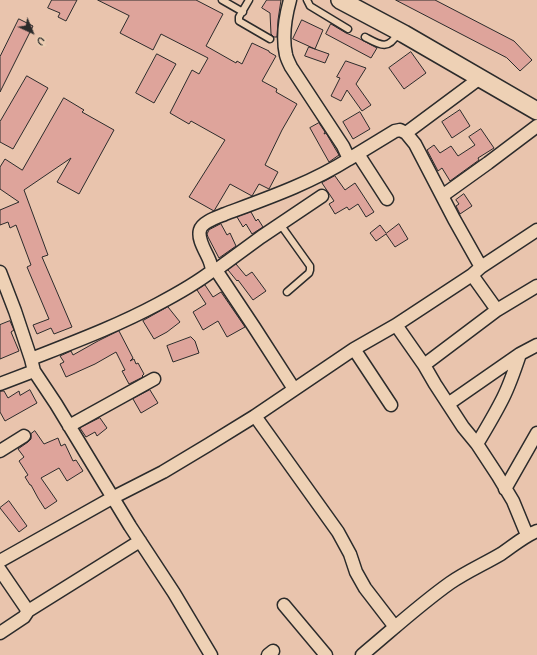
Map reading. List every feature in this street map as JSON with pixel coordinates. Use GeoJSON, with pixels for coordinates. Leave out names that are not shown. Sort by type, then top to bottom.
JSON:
{"type":"FeatureCollection","features":[{"type":"Feature","properties":{"kind":"street"},"geometry":{"type":"LineString","coordinates":[[290,0],[285,18],[284,42],[286,56],[291,67],[343,146],[353,156],[387,200]]}},
{"type":"Feature","properties":{"kind":"street"},"geometry":{"type":"LineString","coordinates":[[340,0],[537,111]]}},
{"type":"Feature","properties":{"kind":"street"},"geometry":{"type":"LineString","coordinates":[[406,133],[480,78]]}},
{"type":"Feature","properties":{"kind":"street"},"geometry":{"type":"LineString","coordinates":[[442,196],[537,126]]}},
{"type":"Feature","properties":{"kind":"street"},"geometry":{"type":"LineString","coordinates":[[294,389],[254,327],[214,270],[200,239],[200,230],[205,224],[220,216],[276,195],[326,172],[395,131],[400,130],[406,133],[415,144],[497,310]]}},
{"type":"Feature","properties":{"kind":"street"},"geometry":{"type":"LineString","coordinates":[[0,384],[33,365],[139,314],[199,281],[322,196]]}},
{"type":"Feature","properties":{"kind":"street"},"geometry":{"type":"LineString","coordinates":[[0,561],[112,498],[163,472],[254,416],[354,349],[396,325],[537,230]]}},
{"type":"Feature","properties":{"kind":"street"},"geometry":{"type":"LineString","coordinates":[[0,272],[33,365],[112,498],[174,593],[211,655]]}},
{"type":"Feature","properties":{"kind":"street"},"geometry":{"type":"LineString","coordinates":[[424,365],[497,310],[537,286]]}},
{"type":"Feature","properties":{"kind":"street"},"geometry":{"type":"LineString","coordinates":[[362,655],[415,610],[451,583],[469,571],[502,553],[532,533],[477,444],[463,427],[424,365],[396,325]]}},
{"type":"Feature","properties":{"kind":"street"},"geometry":{"type":"LineString","coordinates":[[448,404],[520,354],[537,345]]}},
{"type":"Feature","properties":{"kind":"street"},"geometry":{"type":"LineString","coordinates":[[354,349],[391,405]]}},
{"type":"Feature","properties":{"kind":"street"},"geometry":{"type":"LineString","coordinates":[[477,444],[503,398],[520,354]]}},
{"type":"Feature","properties":{"kind":"street"},"geometry":{"type":"LineString","coordinates":[[68,426],[154,379]]}},
{"type":"Feature","properties":{"kind":"street"},"geometry":{"type":"LineString","coordinates":[[254,416],[338,532],[350,554],[356,572],[365,588],[395,627]]}},
{"type":"Feature","properties":{"kind":"street"},"geometry":{"type":"LineString","coordinates":[[505,489],[537,433]]}},
{"type":"Feature","properties":{"kind":"street"},"geometry":{"type":"LineString","coordinates":[[0,452],[24,436]]}},
{"type":"Feature","properties":{"kind":"street"},"geometry":{"type":"LineString","coordinates":[[0,633],[24,617],[28,611],[140,541]]}},
{"type":"Feature","properties":{"kind":"street"},"geometry":{"type":"LineString","coordinates":[[0,570],[28,611]]}},
{"type":"Feature","properties":{"kind":"street"},"geometry":{"type":"LineString","coordinates":[[284,606],[326,655]]}},
{"type":"Feature","properties":{"kind":"lane"},"geometry":{"type":"LineString","coordinates":[[222,0],[243,12]]}},
{"type":"Feature","properties":{"kind":"lane"},"geometry":{"type":"LineString","coordinates":[[249,0],[239,21],[270,39]]}},
{"type":"Feature","properties":{"kind":"lane"},"geometry":{"type":"LineString","coordinates":[[307,0],[310,6],[348,29]]}},
{"type":"Feature","properties":{"kind":"lane"},"geometry":{"type":"LineString","coordinates":[[365,37],[380,45],[389,44],[394,40],[399,32]]}},
{"type":"Feature","properties":{"kind":"lane"},"geometry":{"type":"LineString","coordinates":[[280,224],[310,266],[309,273],[287,292]]}},
{"type":"Feature","properties":{"kind":"building"},"geometry":{"type":"Polygon","coordinates":[[[52,0],[77,0],[66,21],[58,17],[60,13],[48,8],[52,0]]]}},
{"type":"Feature","properties":{"kind":"building"},"geometry":{"type":"Polygon","coordinates":[[[98,0],[196,0],[223,14],[206,46],[236,63],[237,61],[242,64],[252,43],[276,56],[262,81],[277,89],[276,92],[297,104],[282,130],[265,165],[278,172],[269,189],[259,184],[252,196],[230,184],[214,211],[189,197],[225,140],[191,121],[189,124],[170,113],[192,70],[199,74],[208,58],[161,34],[153,50],[120,33],[129,16],[98,0]]]}},
{"type":"Feature","properties":{"kind":"building"},"geometry":{"type":"Polygon","coordinates":[[[267,0],[281,0],[277,37],[274,37],[271,34],[270,13],[262,8],[267,0]]]}},
{"type":"Feature","properties":{"kind":"building"},"geometry":{"type":"Polygon","coordinates":[[[396,0],[435,0],[514,41],[532,60],[520,71],[507,58],[396,0]]]}},
{"type":"Feature","properties":{"kind":"building"},"geometry":{"type":"Polygon","coordinates":[[[19,19],[33,26],[0,92],[0,57],[19,19]]]}},
{"type":"Feature","properties":{"kind":"building"},"geometry":{"type":"Polygon","coordinates":[[[302,20],[323,30],[315,49],[293,39],[302,20]]]}},
{"type":"Feature","properties":{"kind":"building"},"geometry":{"type":"Polygon","coordinates":[[[331,24],[377,48],[371,58],[326,34],[331,24]]]}},
{"type":"Feature","properties":{"kind":"building"},"geometry":{"type":"Polygon","coordinates":[[[309,47],[329,54],[325,63],[305,56],[309,47]]]}},
{"type":"Feature","properties":{"kind":"building"},"geometry":{"type":"Polygon","coordinates":[[[411,52],[426,73],[404,89],[389,68],[411,52]]]}},
{"type":"Feature","properties":{"kind":"building"},"geometry":{"type":"Polygon","coordinates":[[[157,54],[176,64],[154,103],[136,93],[157,54]]]}},
{"type":"Feature","properties":{"kind":"building"},"geometry":{"type":"Polygon","coordinates":[[[346,61],[366,68],[356,84],[371,105],[362,111],[347,90],[341,101],[331,96],[340,78],[337,77],[346,61]]]}},
{"type":"Feature","properties":{"kind":"building"},"geometry":{"type":"Polygon","coordinates":[[[27,76],[48,88],[13,149],[0,142],[0,122],[27,76]]]}},
{"type":"Feature","properties":{"kind":"building"},"geometry":{"type":"Polygon","coordinates":[[[64,98],[84,110],[82,112],[114,130],[79,194],[57,182],[71,158],[24,190],[48,255],[42,257],[72,327],[54,334],[51,328],[37,334],[33,325],[49,319],[27,267],[31,265],[16,225],[10,228],[8,222],[0,225],[0,210],[19,202],[0,189],[0,167],[5,159],[22,170],[64,98]]]}},
{"type":"Feature","properties":{"kind":"building"},"geometry":{"type":"Polygon","coordinates":[[[460,110],[470,126],[452,138],[442,122],[460,110]]]}},
{"type":"Feature","properties":{"kind":"building"},"geometry":{"type":"Polygon","coordinates":[[[360,112],[370,129],[353,139],[343,122],[360,112]]]}},
{"type":"Feature","properties":{"kind":"building"},"geometry":{"type":"Polygon","coordinates":[[[319,123],[325,132],[324,134],[326,133],[339,155],[329,162],[310,128],[319,123]]]}},
{"type":"Feature","properties":{"kind":"building"},"geometry":{"type":"Polygon","coordinates":[[[481,129],[494,148],[478,158],[479,160],[450,181],[442,168],[438,171],[427,150],[434,145],[440,153],[451,146],[458,156],[475,145],[469,137],[481,129]]]}},
{"type":"Feature","properties":{"kind":"building"},"geometry":{"type":"Polygon","coordinates":[[[335,176],[345,190],[355,183],[374,212],[366,217],[358,204],[349,210],[347,207],[335,214],[329,204],[334,201],[322,183],[335,176]]]}},
{"type":"Feature","properties":{"kind":"building"},"geometry":{"type":"Polygon","coordinates":[[[464,194],[472,206],[460,214],[456,206],[459,204],[456,200],[464,194]]]}},
{"type":"Feature","properties":{"kind":"building"},"geometry":{"type":"Polygon","coordinates":[[[251,212],[256,221],[258,219],[263,227],[252,234],[246,224],[243,227],[237,217],[251,212]]]}},
{"type":"Feature","properties":{"kind":"building"},"geometry":{"type":"Polygon","coordinates":[[[221,224],[227,235],[230,233],[236,246],[219,258],[207,234],[209,230],[221,224]]]}},
{"type":"Feature","properties":{"kind":"building"},"geometry":{"type":"Polygon","coordinates":[[[399,224],[408,239],[395,247],[386,234],[376,241],[370,233],[380,225],[386,233],[399,224]]]}},
{"type":"Feature","properties":{"kind":"building"},"geometry":{"type":"Polygon","coordinates":[[[236,264],[246,276],[252,272],[266,291],[253,300],[238,280],[237,281],[228,270],[236,264]]]}},
{"type":"Feature","properties":{"kind":"building"},"geometry":{"type":"Polygon","coordinates":[[[205,285],[213,297],[221,292],[245,327],[227,337],[218,321],[203,330],[193,312],[206,304],[197,290],[205,285]]]}},
{"type":"Feature","properties":{"kind":"building"},"geometry":{"type":"Polygon","coordinates":[[[168,307],[180,322],[167,332],[154,339],[143,321],[168,307]]]}},
{"type":"Feature","properties":{"kind":"building"},"geometry":{"type":"Polygon","coordinates":[[[10,321],[14,330],[11,332],[19,351],[0,359],[0,325],[10,321]]]}},
{"type":"Feature","properties":{"kind":"building"},"geometry":{"type":"Polygon","coordinates":[[[119,331],[133,358],[130,361],[134,359],[136,364],[138,363],[144,374],[142,376],[143,377],[129,384],[122,371],[125,370],[116,352],[95,364],[66,377],[60,364],[64,362],[60,356],[71,351],[73,355],[119,331]]]}},
{"type":"Feature","properties":{"kind":"building"},"geometry":{"type":"Polygon","coordinates":[[[191,337],[195,341],[199,353],[173,362],[167,346],[191,337]]]}},
{"type":"Feature","properties":{"kind":"building"},"geometry":{"type":"Polygon","coordinates":[[[30,390],[37,403],[5,421],[0,412],[0,391],[4,391],[8,398],[19,391],[20,395],[30,390]]]}},
{"type":"Feature","properties":{"kind":"building"},"geometry":{"type":"Polygon","coordinates":[[[150,390],[158,403],[141,413],[133,399],[150,390]]]}},
{"type":"Feature","properties":{"kind":"building"},"geometry":{"type":"Polygon","coordinates":[[[100,418],[107,428],[97,436],[95,432],[86,437],[80,428],[100,418]]]}},
{"type":"Feature","properties":{"kind":"building"},"geometry":{"type":"Polygon","coordinates":[[[35,431],[44,444],[58,438],[61,446],[65,444],[73,461],[76,460],[83,471],[67,481],[59,468],[41,478],[57,501],[45,509],[25,477],[28,475],[19,461],[24,457],[18,449],[31,439],[31,434],[35,431]]]}},
{"type":"Feature","properties":{"kind":"building"},"geometry":{"type":"Polygon","coordinates":[[[9,501],[27,526],[19,532],[0,508],[9,501]]]}}]}
